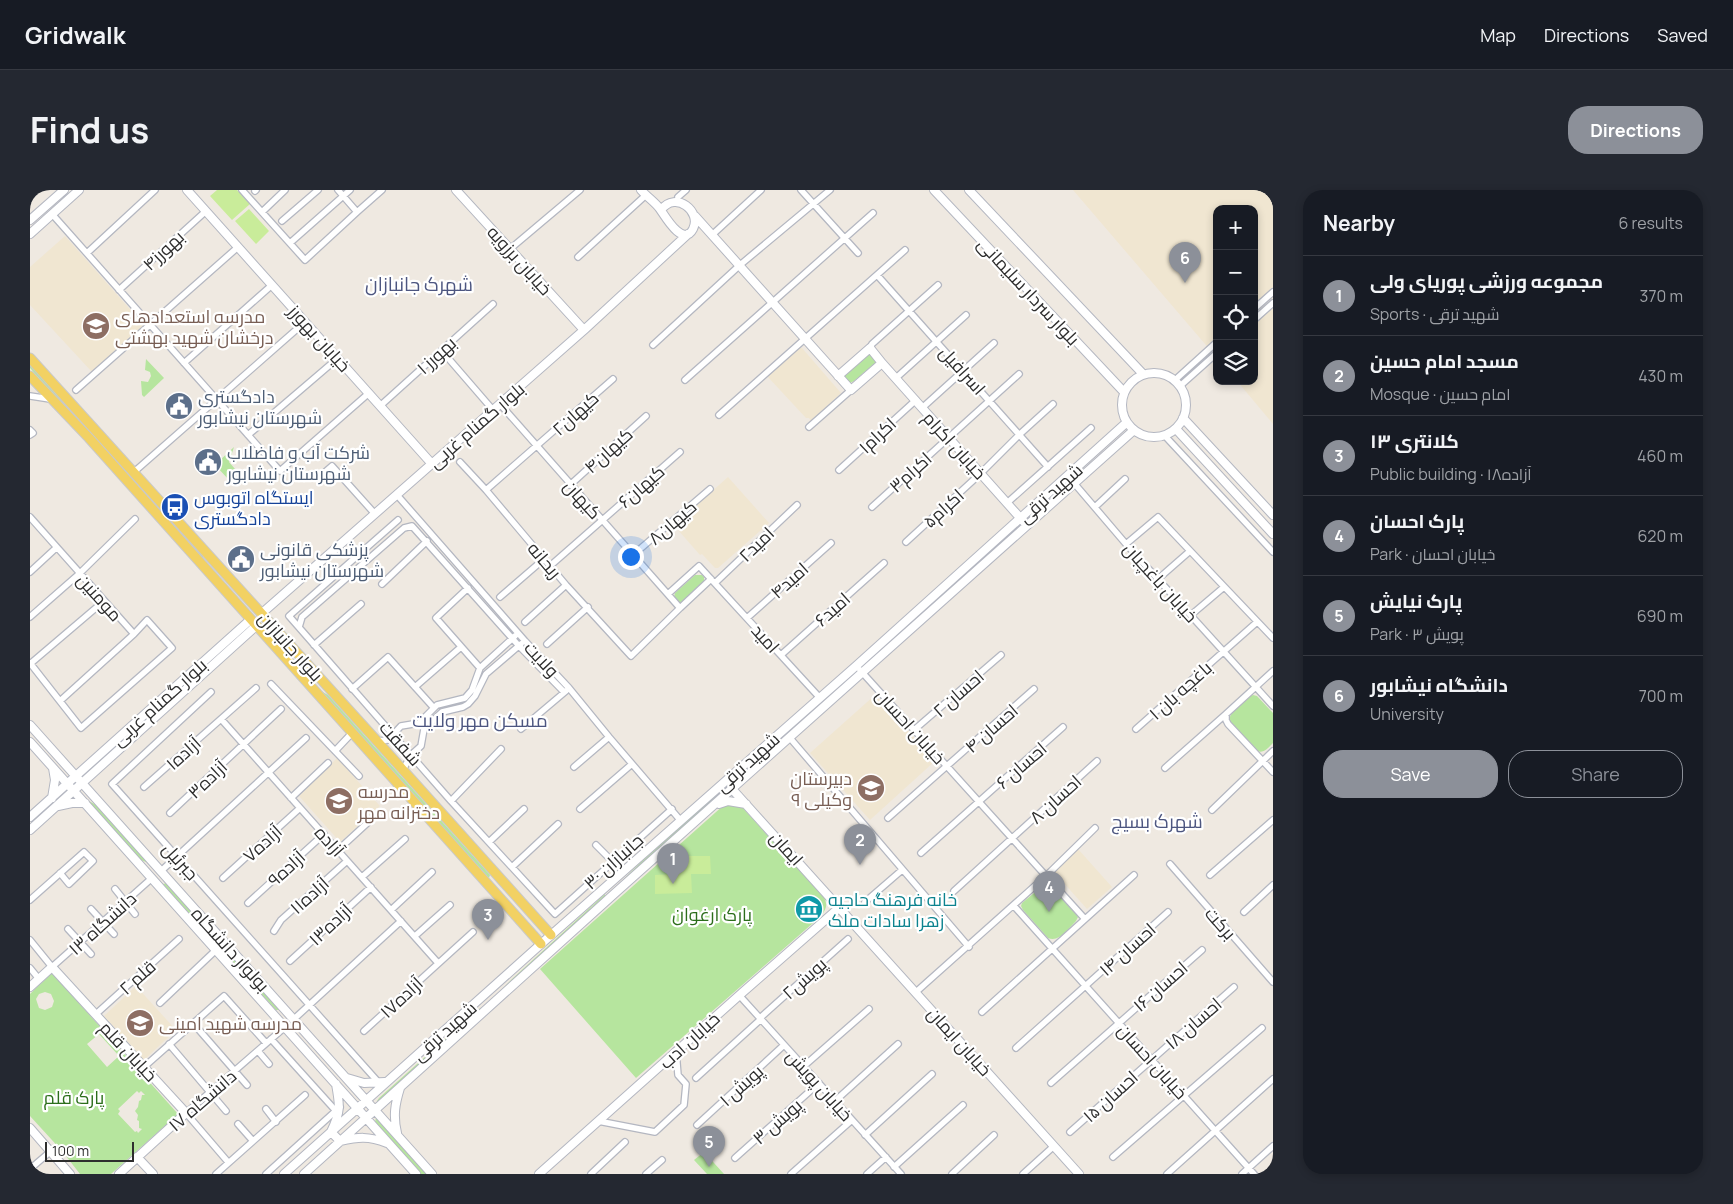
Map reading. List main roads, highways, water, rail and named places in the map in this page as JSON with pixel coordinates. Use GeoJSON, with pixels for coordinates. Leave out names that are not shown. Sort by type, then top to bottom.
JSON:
{"type":"FeatureCollection","features":[{"type":"Feature","properties":{"kind":"main road"},"geometry":{"type":"LineString","coordinates":[[30,220],[64,190]]}},
{"type":"Feature","properties":{"kind":"main road"},"geometry":{"type":"LineString","coordinates":[[30,234],[79,190]]}},
{"type":"Feature","properties":{"kind":"main road","name":"خیابان بهورز"},"geometry":{"type":"LineString","coordinates":[[187,190],[432,464]]}},
{"type":"Feature","properties":{"kind":"main road","name":"خیابان برزویه"},"geometry":{"type":"LineString","coordinates":[[456,190],[584,330]]}},
{"type":"Feature","properties":{"kind":"main road","name":"بلوار سردار سلیمانی"},"geometry":{"type":"LineString","coordinates":[[934,190],[1124,392]]}},
{"type":"Feature","properties":{"kind":"main road","name":"بلوار سردار سلیمانی"},"geometry":{"type":"LineString","coordinates":[[969,190],[1143,374]]}},
{"type":"Feature","properties":{"kind":"main road"},"geometry":{"type":"LineString","coordinates":[[644,193],[661,210],[677,231],[682,234],[703,231],[712,235]]}},
{"type":"Feature","properties":{"kind":"main road"},"geometry":{"type":"LineString","coordinates":[[661,210],[671,198],[678,197],[684,201],[695,216],[851,390],[882,363]]}},
{"type":"Feature","properties":{"kind":"main road"},"geometry":{"type":"LineString","coordinates":[[690,233],[694,226],[695,216]]}},
{"type":"Feature","properties":{"kind":"main road","name":"بلوار گمنام غربی"},"geometry":{"type":"LineString","coordinates":[[261,614],[584,330],[690,233]]}},
{"type":"Feature","properties":{"kind":"main road","name":"خیابان اکرام"},"geometry":{"type":"LineString","coordinates":[[838,376],[870,348],[1028,526]]}},
{"type":"Feature","properties":{"kind":"main road","name":"بلوار جانبازان"},"geometry":{"type":"LineString","coordinates":[[30,358],[377,741],[550,936]]}},
{"type":"Feature","properties":{"kind":"main road"},"geometry":{"type":"LineString","coordinates":[[1160,373],[1177,383],[1186,402],[1183,418],[1176,429],[1165,436],[1154,438],[1143,436],[1126,423],[1122,413],[1124,392],[1132,381],[1143,374],[1160,373]]}},
{"type":"Feature","properties":{"kind":"main road","name":"بلوار جانبازان"},"geometry":{"type":"LineString","coordinates":[[30,376],[89,438],[541,944]]}},
{"type":"Feature","properties":{"kind":"main road"},"geometry":{"type":"LineString","coordinates":[[1183,418],[1273,515]]}},
{"type":"Feature","properties":{"kind":"main road","name":"شهید ترقی"},"geometry":{"type":"LineString","coordinates":[[284,1174],[383,1083],[820,698],[1126,423]]}},
{"type":"Feature","properties":{"kind":"main road"},"geometry":{"type":"LineString","coordinates":[[1176,429],[1273,534]]}},
{"type":"Feature","properties":{"kind":"main road","name":"شهید ترقی"},"geometry":{"type":"LineString","coordinates":[[306,1173],[401,1085],[1134,430]]}},
{"type":"Feature","properties":{"kind":"main road"},"geometry":{"type":"LineString","coordinates":[[203,567],[203,562],[211,559]]}},
{"type":"Feature","properties":{"kind":"main road","name":"بلوار گمنام غربی"},"geometry":{"type":"LineString","coordinates":[[30,830],[253,623]]}},
{"type":"Feature","properties":{"kind":"main road","name":"بلوار گمنام غربی"},"geometry":{"type":"LineString","coordinates":[[30,817],[246,630]]}},
{"type":"Feature","properties":{"kind":"main road"},"geometry":{"type":"LineString","coordinates":[[306,682],[316,674]]}},
{"type":"Feature","properties":{"kind":"main road","name":"بولوار دانشگاه"},"geometry":{"type":"LineString","coordinates":[[30,725],[432,1174]]}},
{"type":"Feature","properties":{"kind":"main road","name":"بولوار دانشگاه"},"geometry":{"type":"LineString","coordinates":[[30,742],[416,1174]]}},
{"type":"Feature","properties":{"kind":"main road"},"geometry":{"type":"LineString","coordinates":[[52,798],[55,780],[53,768]]}},
{"type":"Feature","properties":{"kind":"main road","name":"ایمان"},"geometry":{"type":"LineString","coordinates":[[733,790],[748,804],[840,907]]}},
{"type":"Feature","properties":{"kind":"main road"},"geometry":{"type":"LineString","coordinates":[[715,805],[728,801],[748,804]]}},
{"type":"Feature","properties":{"kind":"main road"},"geometry":{"type":"LineString","coordinates":[[56,806],[72,803],[85,804]]}},
{"type":"Feature","properties":{"kind":"main road"},"geometry":{"type":"LineString","coordinates":[[489,885],[498,878]]}},
{"type":"Feature","properties":{"kind":"main road"},"geometry":{"type":"LineString","coordinates":[[607,886],[614,894]]}},
{"type":"Feature","properties":{"kind":"main road","name":"خیابان ایمان"},"geometry":{"type":"LineString","coordinates":[[840,907],[1079,1174]]}},
{"type":"Feature","properties":{"kind":"main road","name":"خیابان ادب"},"geometry":{"type":"LineString","coordinates":[[539,1174],[840,907]]}},
{"type":"Feature","properties":{"kind":"main road","name":"خیابان قلم"},"geometry":{"type":"LineString","coordinates":[[30,987],[52,967],[186,1113]]}},
{"type":"Feature","properties":{"kind":"main road"},"geometry":{"type":"LineString","coordinates":[[482,996],[491,1006]]}},
{"type":"Feature","properties":{"kind":"main road"},"geometry":{"type":"LineString","coordinates":[[346,1078],[364,1083],[383,1083]]}},
{"type":"Feature","properties":{"kind":"main road"},"geometry":{"type":"LineString","coordinates":[[336,1084],[338,1117],[331,1132],[340,1141],[361,1137],[389,1143]]}},
{"type":"Feature","properties":{"kind":"main road"},"geometry":{"type":"LineString","coordinates":[[398,1135],[394,1120],[394,1109],[401,1085]]}},
{"type":"Feature","properties":{"kind":"main road","name":"دانشگاه ۱۷"},"geometry":{"type":"LineString","coordinates":[[119,1174],[174,1128],[186,1113]]}},
{"type":"Feature","properties":{"kind":"main road"},"geometry":{"type":"LineString","coordinates":[[30,1128],[70,1174]]}},
{"type":"Feature","properties":{"kind":"main road"},"geometry":{"type":"LineString","coordinates":[[138,1157],[153,1174]]}},
{"type":"Feature","properties":{"kind":"place","name":"دانشگاه نیشابور"},"geometry":{"type":"Point","coordinates":[1185,283]}},
{"type":"Feature","properties":{"kind":"place","name":"مدرسه استعدادهای درخشان شهید بهشتی"},"geometry":{"type":"Point","coordinates":[96,326]}},
{"type":"Feature","properties":{"kind":"place","name":"دادگستری شهرستان نیشابور"},"geometry":{"type":"Point","coordinates":[179,406]}},
{"type":"Feature","properties":{"kind":"place","name":"شرکت آب و فاضلاب شهرستان نیشابور"},"geometry":{"type":"Point","coordinates":[208,462]}},
{"type":"Feature","properties":{"kind":"place","name":"ایستگاه اتوبوس دادگستری"},"geometry":{"type":"Point","coordinates":[175,507]}},
{"type":"Feature","properties":{"kind":"place","name":"پزشکی قانونی شهرستان نیشابور"},"geometry":{"type":"Point","coordinates":[241,559]}},
{"type":"Feature","properties":{"kind":"place","name":"دبیرستان وکیلی ۹"},"geometry":{"type":"Point","coordinates":[871,788]}},
{"type":"Feature","properties":{"kind":"place","name":"مدرسه دخترانه مهر"},"geometry":{"type":"Point","coordinates":[339,801]}},
{"type":"Feature","properties":{"kind":"place","name":"مسجد امام حسین"},"geometry":{"type":"Point","coordinates":[860,865]}},
{"type":"Feature","properties":{"kind":"place","name":"مجموعه ورزشی پوریای ولی"},"geometry":{"type":"Point","coordinates":[673,884]}},
{"type":"Feature","properties":{"kind":"place","name":"خانه فرهنگ حاجیه زهرا سادات ملک"},"geometry":{"type":"Point","coordinates":[809,909]}},
{"type":"Feature","properties":{"kind":"place","name":"پارک احسان"},"geometry":{"type":"Point","coordinates":[1049,912]}},
{"type":"Feature","properties":{"kind":"place","name":"کلانتری ۱۳"},"geometry":{"type":"Point","coordinates":[488,940]}},
{"type":"Feature","properties":{"kind":"place","name":"مدرسه شهید امینی"},"geometry":{"type":"Point","coordinates":[140,1023]}},
{"type":"Feature","properties":{"kind":"place","name":"پارک نیایش"},"geometry":{"type":"Point","coordinates":[709,1167]}},
{"type":"Feature","properties":{"kind":"district","name":"شهرک جانبازان"},"geometry":{"type":"Point","coordinates":[419,284]}},
{"type":"Feature","properties":{"kind":"district","name":"مسکن مهر ولایت"},"geometry":{"type":"Point","coordinates":[480,720]}},
{"type":"Feature","properties":{"kind":"district","name":"شهرک بسیج"},"geometry":{"type":"Point","coordinates":[1157,821]}},
{"type":"Feature","properties":{"kind":"park label","name":"پارک ارغوان"},"geometry":{"type":"Point","coordinates":[712,914]}},
{"type":"Feature","properties":{"kind":"park label","name":"پارک قلم"},"geometry":{"type":"Point","coordinates":[74,1097]}}]}
